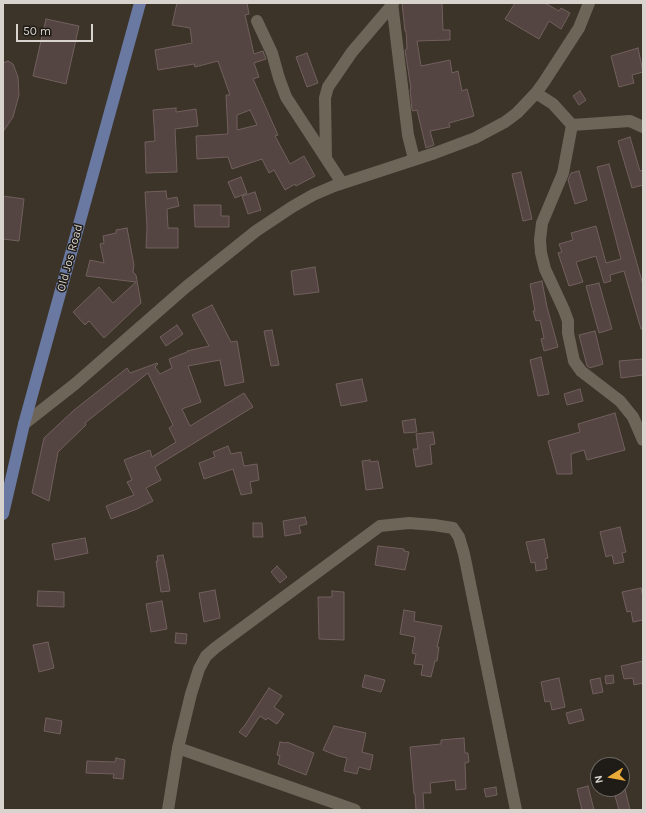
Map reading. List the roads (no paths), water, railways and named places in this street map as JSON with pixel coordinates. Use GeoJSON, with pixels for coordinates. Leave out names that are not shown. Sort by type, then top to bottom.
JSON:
{"type":"FeatureCollection","features":[{"type":"Feature","properties":{"kind":"main road","name":"Old Jos Road"},"geometry":{"type":"LineString","coordinates":[[3,514],[24,424],[140,3]]}},
{"type":"Feature","properties":{"kind":"street"},"geometry":{"type":"LineString","coordinates":[[24,424],[75,384],[186,287],[256,231],[292,207],[313,195],[342,183],[435,153],[475,138],[505,122],[517,113],[536,93],[579,28],[590,3]]}},
{"type":"Feature","properties":{"kind":"street"},"geometry":{"type":"LineString","coordinates":[[392,4],[408,135],[414,159]]}},
{"type":"Feature","properties":{"kind":"street"},"geometry":{"type":"LineString","coordinates":[[326,158],[325,98],[328,87],[352,52],[392,4]]}},
{"type":"Feature","properties":{"kind":"street"},"geometry":{"type":"LineString","coordinates":[[257,20],[272,53],[278,78],[286,97],[342,183]]}},
{"type":"Feature","properties":{"kind":"street"},"geometry":{"type":"LineString","coordinates":[[536,93],[553,104],[572,125]]}},
{"type":"Feature","properties":{"kind":"street"},"geometry":{"type":"LineString","coordinates":[[572,125],[630,121],[643,127]]}},
{"type":"Feature","properties":{"kind":"street"},"geometry":{"type":"LineString","coordinates":[[572,125],[563,173],[542,223],[540,240],[541,253],[545,269],[568,321],[568,333],[574,361],[581,371],[620,401],[632,417],[643,440]]}},
{"type":"Feature","properties":{"kind":"street"},"geometry":{"type":"LineString","coordinates":[[168,810],[178,748],[199,669],[206,656],[380,526],[409,523],[445,526],[453,528],[457,532],[461,543],[516,810]]}},
{"type":"Feature","properties":{"kind":"street"},"geometry":{"type":"LineString","coordinates":[[178,748],[355,810]]}}]}
